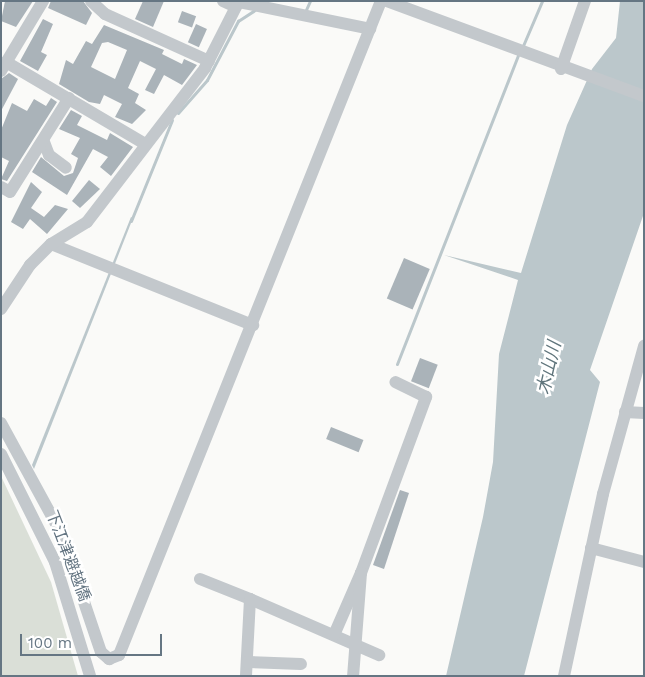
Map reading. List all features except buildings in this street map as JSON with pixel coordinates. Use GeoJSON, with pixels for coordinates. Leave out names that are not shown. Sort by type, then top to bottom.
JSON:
{"type":"FeatureCollection","features":[{"type":"Feature","properties":{"kind":"street"},"geometry":{"type":"LineString","coordinates":[[43,1],[4,67],[69,98],[145,144]]}},
{"type":"Feature","properties":{"kind":"street"},"geometry":{"type":"LineString","coordinates":[[91,1],[105,14],[209,61]]}},
{"type":"Feature","properties":{"kind":"street"},"geometry":{"type":"LineString","coordinates":[[223,1],[370,29]]}},
{"type":"Feature","properties":{"kind":"street"},"geometry":{"type":"LineString","coordinates":[[1,423],[60,531],[101,652],[109,659],[119,655],[253,325],[381,1]]}},
{"type":"Feature","properties":{"kind":"street"},"geometry":{"type":"LineString","coordinates":[[387,1],[561,69],[644,96]]}},
{"type":"Feature","properties":{"kind":"street"},"geometry":{"type":"LineString","coordinates":[[561,69],[585,1]]}},
{"type":"Feature","properties":{"kind":"street"},"geometry":{"type":"LineString","coordinates":[[1,309],[30,265],[51,244],[87,222],[209,61],[238,3]]}},
{"type":"Feature","properties":{"kind":"street"},"geometry":{"type":"LineString","coordinates":[[1,187],[10,192],[44,142],[69,98]]}},
{"type":"Feature","properties":{"kind":"street"},"geometry":{"type":"LineString","coordinates":[[44,142],[49,155],[66,168]]}},
{"type":"Feature","properties":{"kind":"street"},"geometry":{"type":"LineString","coordinates":[[51,244],[253,325]]}},
{"type":"Feature","properties":{"kind":"street"},"geometry":{"type":"LineString","coordinates":[[564,676],[591,548],[625,412],[644,346]]}},
{"type":"Feature","properties":{"kind":"street"},"geometry":{"type":"LineString","coordinates":[[334,635],[361,573],[426,397],[394,382]]}},
{"type":"Feature","properties":{"kind":"street"},"geometry":{"type":"LineString","coordinates":[[625,412],[644,413]]}},
{"type":"Feature","properties":{"kind":"street","name":"下江津避越僑"},"geometry":{"type":"LineString","coordinates":[[1,454],[55,562],[90,676]]}},
{"type":"Feature","properties":{"kind":"street"},"geometry":{"type":"LineString","coordinates":[[591,548],[644,562]]}},
{"type":"Feature","properties":{"kind":"street"},"geometry":{"type":"LineString","coordinates":[[353,676],[361,573]]}},
{"type":"Feature","properties":{"kind":"street"},"geometry":{"type":"LineString","coordinates":[[200,579],[379,655]]}},
{"type":"Feature","properties":{"kind":"street"},"geometry":{"type":"LineString","coordinates":[[246,676],[250,599]]}},
{"type":"Feature","properties":{"kind":"street"},"geometry":{"type":"LineString","coordinates":[[247,662],[301,664]]}},
{"type":"Feature","properties":{"kind":"shaded area"},"geometry":{"type":"Polygon","coordinates":[[[1,476],[51,582],[78,676],[1,676],[1,476]]]}},
{"type":"Feature","properties":{"kind":"water","name":"木山川"},"geometry":{"type":"Polygon","coordinates":[[[620,1],[644,1],[644,213],[590,370],[600,382],[524,676],[446,676],[483,517],[493,462],[499,354],[518,280],[444,255],[521,273],[567,125],[592,69],[616,38],[620,1]]]}},
{"type":"Feature","properties":{"kind":"water"},"geometry":{"type":"Polygon","coordinates":[[[131,217],[133,218],[34,469],[32,465],[131,217]]]}},
{"type":"Feature","properties":{"kind":"waterway"},"geometry":{"type":"LineString","coordinates":[[305,12],[310,1]]}},
{"type":"Feature","properties":{"kind":"waterway"},"geometry":{"type":"LineString","coordinates":[[522,48],[542,1]]}},
{"type":"Feature","properties":{"kind":"waterway"},"geometry":{"type":"LineString","coordinates":[[178,113],[207,80],[238,21],[255,10]]}},
{"type":"Feature","properties":{"kind":"waterway"},"geometry":{"type":"LineString","coordinates":[[397,364],[519,53]]}},
{"type":"Feature","properties":{"kind":"waterway"},"geometry":{"type":"LineString","coordinates":[[131,221],[172,120]]}}]}
